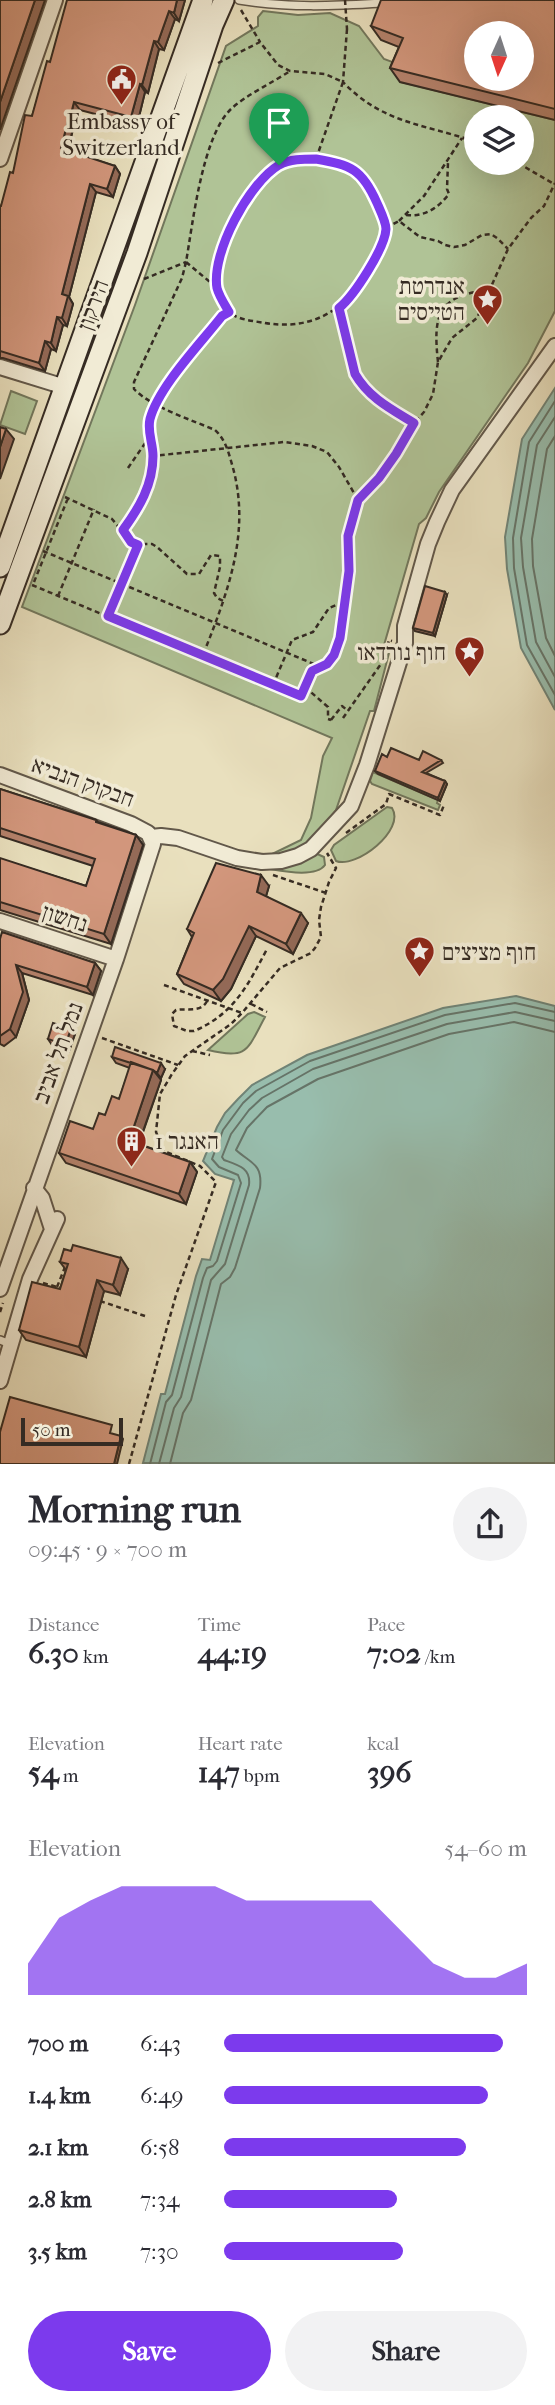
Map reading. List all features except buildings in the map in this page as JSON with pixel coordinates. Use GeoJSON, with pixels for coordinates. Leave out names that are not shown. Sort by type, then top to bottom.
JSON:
{"type":"FeatureCollection","features":[{"type":"Feature","properties":{"kind":"main road","name":"הירקון"},"geometry":{"type":"LineString","coordinates":[[0,567],[203,0]]}},
{"type":"Feature","properties":{"kind":"main road","name":"הירקון"},"geometry":{"type":"LineString","coordinates":[[0,624],[38,549],[213,25],[224,0]]}},
{"type":"Feature","properties":{"kind":"street"},"geometry":{"type":"LineString","coordinates":[[0,159],[55,0]]}},
{"type":"Feature","properties":{"kind":"street","name":"חבקוק הנביא"},"geometry":{"type":"LineString","coordinates":[[0,775],[131,824],[150,835],[178,838],[237,858],[262,862],[281,861],[298,856],[321,841],[351,806],[367,765],[405,643],[405,625],[437,522],[453,491],[555,346]]}},
{"type":"Feature","properties":{"kind":"street"},"geometry":{"type":"LineString","coordinates":[[0,367],[65,387]]}},
{"type":"Feature","properties":{"kind":"street","name":"נמל תל אביב"},"geometry":{"type":"LineString","coordinates":[[0,1289],[150,858],[153,844],[150,835]]}},
{"type":"Feature","properties":{"kind":"street","name":"נחשון"},"geometry":{"type":"LineString","coordinates":[[1,924],[116,959]]}},
{"type":"Feature","properties":{"kind":"street"},"geometry":{"type":"LineString","coordinates":[[0,1381],[5,1342],[55,1224],[34,1188]]}},
{"type":"Feature","properties":{"kind":"lane"},"geometry":{"type":"LineString","coordinates":[[239,0],[286,7],[383,3],[384,0]]}},
{"type":"Feature","properties":{"kind":"path"},"geometry":{"type":"LineString","coordinates":[[239,0],[241,11],[260,43],[278,65],[290,71],[325,74],[342,82],[354,94],[385,114],[417,127],[463,138],[424,196],[399,221],[386,228]]}},
{"type":"Feature","properties":{"kind":"path"},"geometry":{"type":"LineString","coordinates":[[316,159],[342,82],[347,29],[345,0]]}},
{"type":"Feature","properties":{"kind":"path"},"geometry":{"type":"LineString","coordinates":[[217,64],[260,43]]}},
{"type":"Feature","properties":{"kind":"path"},"geometry":{"type":"LineString","coordinates":[[202,656],[234,565],[240,522],[239,497],[227,448],[222,436],[215,430],[139,395],[134,389],[134,382],[182,278],[202,172],[220,123],[232,109],[290,71]]}},
{"type":"Feature","properties":{"kind":"path"},"geometry":{"type":"LineString","coordinates":[[186,262],[217,288],[229,312],[244,319],[290,325],[310,321],[339,308],[358,287],[381,245],[386,228],[371,190],[357,171],[341,163],[316,159],[291,160],[279,165],[267,174],[239,213],[224,243],[218,267],[217,288]]}},
{"type":"Feature","properties":{"kind":"path"},"geometry":{"type":"LineString","coordinates":[[406,215],[415,216],[431,210],[439,206],[449,194],[448,159]]}},
{"type":"Feature","properties":{"kind":"path"},"geometry":{"type":"LineString","coordinates":[[438,362],[452,338],[477,318],[508,249],[531,218],[544,206],[555,184],[534,172]]}},
{"type":"Feature","properties":{"kind":"path"},"geometry":{"type":"LineString","coordinates":[[399,221],[420,237],[445,245],[454,247],[491,234],[508,249]]}},
{"type":"Feature","properties":{"kind":"path"},"geometry":{"type":"LineString","coordinates":[[140,281],[186,262]]}},
{"type":"Feature","properties":{"kind":"path"},"geometry":{"type":"LineString","coordinates":[[68,498],[38,549],[31,584],[301,696],[312,671],[327,664],[337,646],[349,571],[348,536],[358,500],[385,470],[433,394],[438,362],[435,328],[444,307],[465,294],[489,290]]}},
{"type":"Feature","properties":{"kind":"path"},"geometry":{"type":"LineString","coordinates":[[339,308],[355,374],[360,383],[378,402],[414,423]]}},
{"type":"Feature","properties":{"kind":"path"},"geometry":{"type":"LineString","coordinates":[[123,530],[149,487],[153,456],[150,419],[156,404],[168,384],[214,326],[229,312]]}},
{"type":"Feature","properties":{"kind":"path"},"geometry":{"type":"LineString","coordinates":[[128,468],[150,436]]}},
{"type":"Feature","properties":{"kind":"path"},"geometry":{"type":"LineString","coordinates":[[153,456],[284,442],[312,446],[327,452],[358,500]]}},
{"type":"Feature","properties":{"kind":"path"},"geometry":{"type":"LineString","coordinates":[[61,495],[112,519],[131,542],[158,547],[187,574],[199,574],[211,555],[220,556],[214,593],[223,601]]}},
{"type":"Feature","properties":{"kind":"path"},"geometry":{"type":"LineString","coordinates":[[58,596],[94,509]]}},
{"type":"Feature","properties":{"kind":"path"},"geometry":{"type":"LineString","coordinates":[[108,616],[138,545]]}},
{"type":"Feature","properties":{"kind":"path"},"geometry":{"type":"LineString","coordinates":[[38,549],[321,667]]}},
{"type":"Feature","properties":{"kind":"path"},"geometry":{"type":"LineString","coordinates":[[273,685],[292,640],[313,632],[329,608],[343,602]]}},
{"type":"Feature","properties":{"kind":"path"},"geometry":{"type":"LineString","coordinates":[[343,718],[383,661],[387,644]]}},
{"type":"Feature","properties":{"kind":"path"},"geometry":{"type":"LineString","coordinates":[[305,687],[328,707],[328,719],[331,720],[342,706],[348,711]]}},
{"type":"Feature","properties":{"kind":"path"},"geometry":{"type":"LineString","coordinates":[[345,834],[386,804],[389,794],[440,815],[444,805]]}},
{"type":"Feature","properties":{"kind":"path"},"geometry":{"type":"LineString","coordinates":[[128,1464],[176,1295],[215,1182],[200,1166],[164,1151],[156,1132],[160,1094],[178,1065],[191,1051],[231,1024],[280,968],[311,953],[315,948],[321,937],[321,907],[337,868],[321,841]]}},
{"type":"Feature","properties":{"kind":"path"},"geometry":{"type":"LineString","coordinates":[[268,874],[327,893]]}},
{"type":"Feature","properties":{"kind":"path"},"geometry":{"type":"LineString","coordinates":[[207,1001],[196,1009],[176,1010],[172,1014],[174,1026],[194,1031],[230,1009],[267,949]]}},
{"type":"Feature","properties":{"kind":"path"},"geometry":{"type":"LineString","coordinates":[[164,985],[242,1013]]}},
{"type":"Feature","properties":{"kind":"path"},"geometry":{"type":"LineString","coordinates":[[251,1004],[267,1012]]}},
{"type":"Feature","properties":{"kind":"path"},"geometry":{"type":"LineString","coordinates":[[98,1037],[178,1065]]}},
{"type":"Feature","properties":{"kind":"path"},"geometry":{"type":"LineString","coordinates":[[191,1051],[210,1055]]}},
{"type":"Feature","properties":{"kind":"path"},"geometry":{"type":"LineString","coordinates":[[57,1287],[66,1266]]}},
{"type":"Feature","properties":{"kind":"path"},"geometry":{"type":"LineString","coordinates":[[30,1279],[70,1291]]}},
{"type":"Feature","properties":{"kind":"path"},"geometry":{"type":"LineString","coordinates":[[95,1300],[145,1316]]}},
{"type":"Feature","properties":{"kind":"shaded area"},"geometry":{"type":"Polygon","coordinates":[[[263,11],[298,15],[330,13],[359,26],[384,59],[406,67],[401,82],[494,105],[464,105],[464,175],[534,175],[534,115],[555,120],[555,311],[528,363],[439,492],[426,518],[419,524],[380,659],[384,661],[389,653],[374,711],[370,711],[336,810],[310,844],[288,853],[264,858],[301,840],[311,818],[323,756],[332,738],[22,607],[135,305],[226,46],[258,26],[258,17],[263,11]]]}},
{"type":"Feature","properties":{"kind":"shaded area"},"geometry":{"type":"Polygon","coordinates":[[[11,391],[37,401],[25,434],[0,425],[11,391]]]}},
{"type":"Feature","properties":{"kind":"shaded area"},"geometry":{"type":"Polygon","coordinates":[[[373,772],[438,800],[438,810],[372,784],[370,781],[373,772]]]}},
{"type":"Feature","properties":{"kind":"shaded area"},"geometry":{"type":"Polygon","coordinates":[[[387,807],[392,808],[394,817],[386,837],[366,854],[345,862],[336,861],[331,850],[334,845],[387,807]]]}},
{"type":"Feature","properties":{"kind":"shaded area"},"geometry":{"type":"Polygon","coordinates":[[[315,853],[324,857],[325,865],[313,872],[263,868],[315,853]]]}},
{"type":"Feature","properties":{"kind":"shaded area"},"geometry":{"type":"Polygon","coordinates":[[[254,1012],[265,1017],[245,1050],[231,1054],[208,1050],[248,1014],[254,1012]]]}},
{"type":"Feature","properties":{"kind":"water"},"geometry":{"type":"Polygon","coordinates":[[[555,388],[555,710],[521,648],[507,569],[505,537],[522,439],[555,388]]]}},
{"type":"Feature","properties":{"kind":"water"},"geometry":{"type":"Polygon","coordinates":[[[516,996],[555,1006],[555,1463],[143,1463],[161,1394],[165,1394],[196,1276],[202,1259],[210,1260],[234,1180],[215,1174],[203,1161],[225,1113],[252,1085],[307,1055],[443,1008],[516,996]]]}},
{"type":"Feature","properties":{"kind":"place","name":"Embassy of Switzerland"},"geometry":{"type":"Point","coordinates":[121,107]}},
{"type":"Feature","properties":{"kind":"place","name":"אנדרטת הטייסים"},"geometry":{"type":"Point","coordinates":[488,326]}},
{"type":"Feature","properties":{"kind":"place","name":"חוף נורדאו"},"geometry":{"type":"Point","coordinates":[469,679]}},
{"type":"Feature","properties":{"kind":"place","name":"חוף מציצים"},"geometry":{"type":"Point","coordinates":[419,979]}},
{"type":"Feature","properties":{"kind":"place","name":"האנגר 1"},"geometry":{"type":"Point","coordinates":[132,1168]}},
{"type":"Feature","properties":{"kind":"route"},"geometry":{"type":"LineString","coordinates":[[316,159],[341,163],[357,171],[371,190],[386,228],[381,245],[368,270],[358,287],[339,308],[355,374],[360,383],[378,402],[414,423],[379,478],[358,500],[348,536],[349,571],[340,638],[334,655],[327,664],[312,671],[301,696],[108,616],[138,545],[131,542],[123,530],[149,487],[153,456],[148,431],[153,410],[168,384],[222,316],[229,312],[217,288],[218,267],[224,243],[252,192],[267,174],[279,165],[291,160],[316,159]]}}]}
